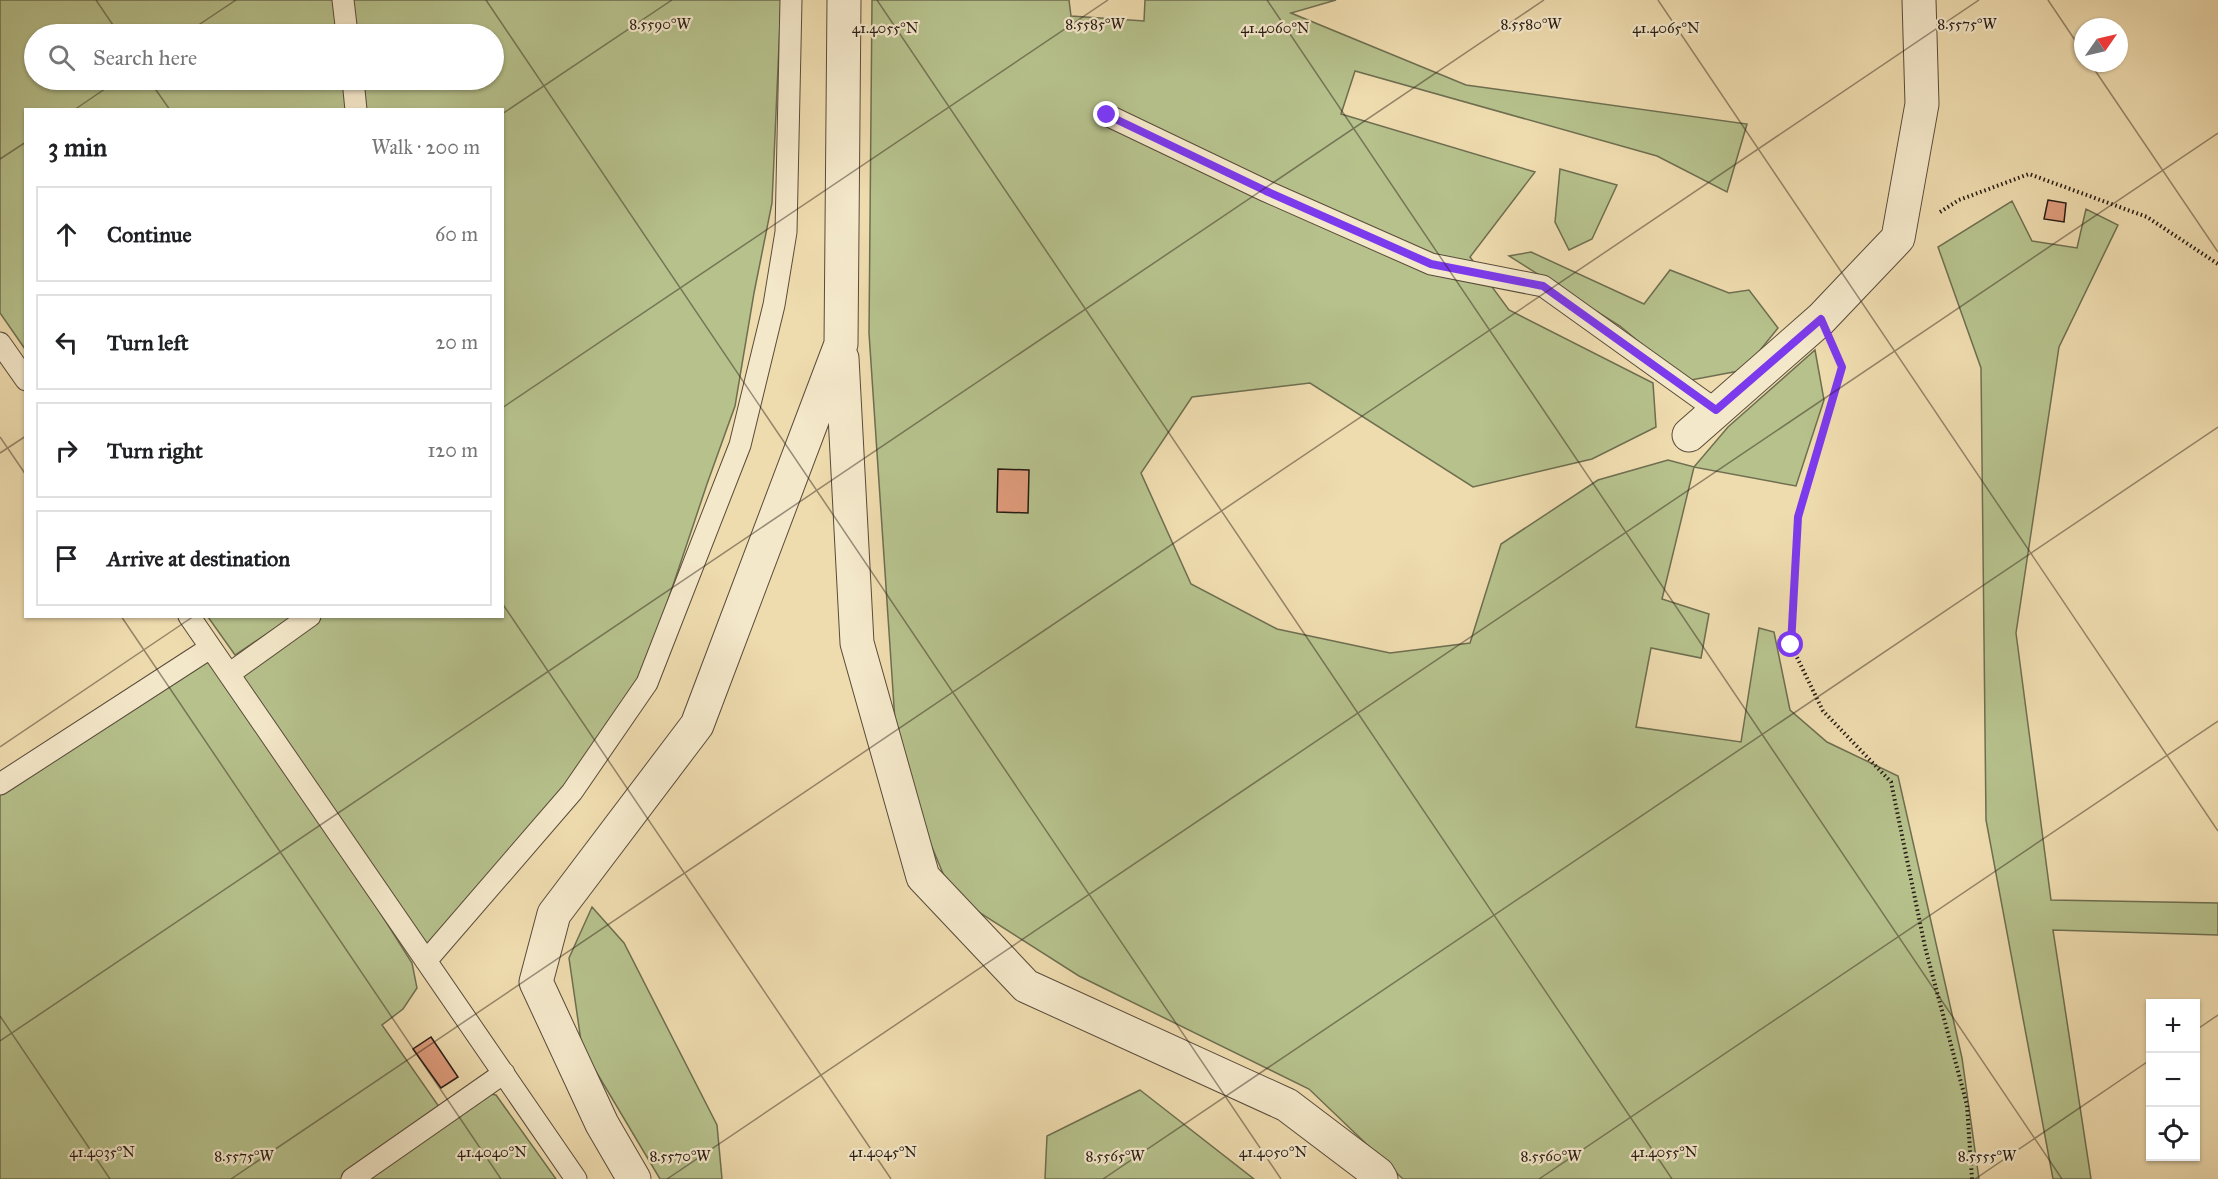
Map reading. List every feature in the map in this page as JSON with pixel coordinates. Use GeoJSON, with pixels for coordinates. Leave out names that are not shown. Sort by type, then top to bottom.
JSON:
{"type":"FeatureCollection","features":[{"type":"Feature","properties":{"kind":"street"},"geometry":{"type":"LineString","coordinates":[[844,0],[841,344],[856,643],[923,877],[1026,986],[1287,1105],[1378,1174],[1381,1179]]}},
{"type":"Feature","properties":{"kind":"street"},"geometry":{"type":"LineString","coordinates":[[1689,435],[1821,319],[1898,238],[1922,104],[1919,0]]}},
{"type":"Feature","properties":{"kind":"street"},"geometry":{"type":"LineString","coordinates":[[634,1179],[602,1124],[536,982],[554,914],[697,724],[841,344]]}},
{"type":"Feature","properties":{"kind":"lane"},"geometry":{"type":"LineString","coordinates":[[343,0],[346,24]]}},
{"type":"Feature","properties":{"kind":"lane"},"geometry":{"type":"LineString","coordinates":[[426,961],[572,792],[647,683],[741,445],[769,326],[786,232],[791,0]]}},
{"type":"Feature","properties":{"kind":"lane"},"geometry":{"type":"LineString","coordinates":[[354,90],[356,108]]}},
{"type":"Feature","properties":{"kind":"lane"},"geometry":{"type":"LineString","coordinates":[[1107,115],[1266,191],[1431,264],[1543,286],[1716,410]]}},
{"type":"Feature","properties":{"kind":"lane"},"geometry":{"type":"LineString","coordinates":[[0,343],[24,377]]}},
{"type":"Feature","properties":{"kind":"lane"},"geometry":{"type":"LineString","coordinates":[[190,618],[576,1179]]}},
{"type":"Feature","properties":{"kind":"lane"},"geometry":{"type":"LineString","coordinates":[[229,674],[307,618]]}},
{"type":"Feature","properties":{"kind":"lane"},"geometry":{"type":"LineString","coordinates":[[0,784],[210,648]]}},
{"type":"Feature","properties":{"kind":"lane"},"geometry":{"type":"LineString","coordinates":[[352,1179],[504,1073]]}},
{"type":"Feature","properties":{"kind":"path"},"geometry":{"type":"LineString","coordinates":[[1898,238],[1959,200],[2028,174],[2147,217],[2218,264]]}},
{"type":"Feature","properties":{"kind":"path"},"geometry":{"type":"LineString","coordinates":[[1821,319],[1842,367],[1798,517],[1791,645],[1823,711],[1891,782],[1925,947],[1967,1105],[1972,1179]]}},
{"type":"Feature","properties":{"kind":"green space"},"geometry":{"type":"Polygon","coordinates":[[[0,0],[333,0],[338,24],[24,24],[24,90],[349,90],[352,108],[24,108],[24,348],[0,313],[0,0]]]}},
{"type":"Feature","properties":{"kind":"green space"},"geometry":{"type":"Polygon","coordinates":[[[351,0],[781,0],[772,203],[735,406],[653,645],[619,720],[432,943],[421,944],[238,676],[317,618],[504,618],[504,108],[364,108],[362,90],[504,90],[504,24],[356,24],[351,0]]]}},
{"type":"Feature","properties":{"kind":"green space"},"geometry":{"type":"Polygon","coordinates":[[[872,0],[1069,0],[1071,16],[1144,21],[1145,0],[1336,0],[1291,13],[1466,85],[1747,124],[1727,192],[1657,156],[1355,71],[1341,114],[1535,172],[1470,257],[1509,310],[1653,383],[1656,427],[1592,459],[1473,487],[1310,383],[1192,397],[1141,473],[1191,584],[1277,629],[1390,653],[1470,643],[1501,544],[1598,480],[1668,460],[1694,467],[1662,599],[1709,614],[1701,658],[1651,648],[1636,727],[1741,742],[1759,628],[1774,632],[1790,710],[1827,742],[1898,776],[1962,1058],[1979,1179],[1403,1179],[1309,1089],[1079,976],[952,895],[898,766],[869,333],[872,0]]]}},
{"type":"Feature","properties":{"kind":"green space"},"geometry":{"type":"Polygon","coordinates":[[[1560,169],[1617,185],[1592,239],[1569,250],[1555,222],[1560,169]]]}},
{"type":"Feature","properties":{"kind":"green space"},"geometry":{"type":"Polygon","coordinates":[[[2012,201],[2032,241],[2077,248],[2086,209],[2118,225],[2059,347],[2016,633],[2051,900],[2218,903],[2218,935],[2053,930],[2091,1179],[2053,1179],[1986,820],[1981,368],[1938,247],[2012,201]]]}},
{"type":"Feature","properties":{"kind":"green space"},"geometry":{"type":"Polygon","coordinates":[[[1531,252],[1644,304],[1670,270],[1729,293],[1749,290],[1778,328],[1744,370],[1686,381],[1620,326],[1509,256],[1531,252]]]}},
{"type":"Feature","properties":{"kind":"green space"},"geometry":{"type":"Polygon","coordinates":[[[1815,350],[1824,400],[1796,486],[1694,467],[1728,427],[1815,350]]]}},
{"type":"Feature","properties":{"kind":"green space"},"geometry":{"type":"Polygon","coordinates":[[[209,618],[290,618],[235,655],[209,618]]]}},
{"type":"Feature","properties":{"kind":"green space"},"geometry":{"type":"Polygon","coordinates":[[[199,660],[211,663],[316,811],[412,963],[417,988],[403,1009],[382,1025],[442,1111],[341,1179],[0,1179],[0,795],[199,660]]]}},
{"type":"Feature","properties":{"kind":"green space"},"geometry":{"type":"Polygon","coordinates":[[[592,907],[624,943],[717,1125],[722,1179],[660,1179],[582,1048],[569,958],[592,907]]]}},
{"type":"Feature","properties":{"kind":"green space"},"geometry":{"type":"Polygon","coordinates":[[[1140,1090],[1254,1179],[1045,1179],[1047,1136],[1140,1090]]]}},
{"type":"Feature","properties":{"kind":"green space"},"geometry":{"type":"Polygon","coordinates":[[[484,1093],[496,1095],[556,1179],[363,1179],[484,1093]]]}},
{"type":"Feature","properties":{"kind":"building"},"geometry":{"type":"Polygon","coordinates":[[[2048,200],[2066,203],[2064,222],[2044,219],[2048,200]]]}},
{"type":"Feature","properties":{"kind":"building"},"geometry":{"type":"Polygon","coordinates":[[[998,469],[1029,470],[1028,513],[997,512],[998,469]]]}},
{"type":"Feature","properties":{"kind":"building"},"geometry":{"type":"Polygon","coordinates":[[[431,1037],[458,1077],[441,1088],[413,1049],[431,1037]]]}},
{"type":"Feature","properties":{"kind":"route"},"geometry":{"type":"LineString","coordinates":[[1107,115],[1266,191],[1431,264],[1543,286],[1716,410],[1821,319],[1842,367],[1798,517],[1791,645]]}}]}
